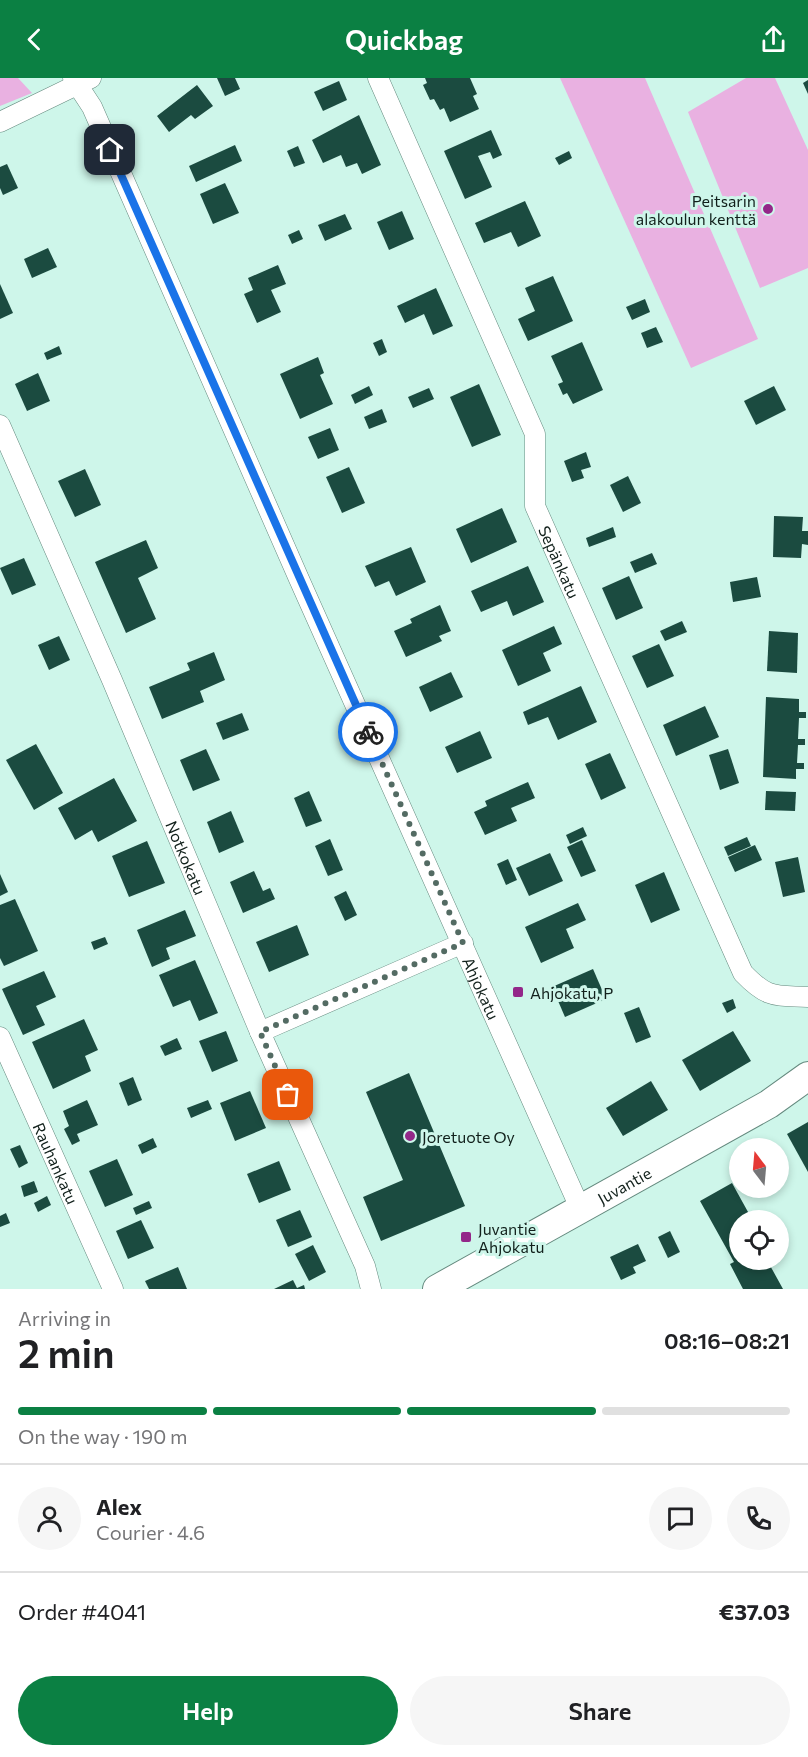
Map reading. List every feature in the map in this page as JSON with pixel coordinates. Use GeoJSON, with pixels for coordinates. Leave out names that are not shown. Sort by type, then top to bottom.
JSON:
{"type":"FeatureCollection","features":[{"type":"Feature","properties":{"kind":"main road","name":"Juvantie"},"geometry":{"type":"LineString","coordinates":[[437,1289],[769,1104],[808,1076]]}},
{"type":"Feature","properties":{"kind":"street","name":"Sepänkatu"},"geometry":{"type":"LineString","coordinates":[[378,78],[535,434],[535,506],[743,973],[760,991],[777,996],[808,997]]}},
{"type":"Feature","properties":{"kind":"street"},"geometry":{"type":"LineString","coordinates":[[0,122],[81,80]]}},
{"type":"Feature","properties":{"kind":"street","name":"Ahjokatu"},"geometry":{"type":"LineString","coordinates":[[81,80],[299,579],[580,1208]]}},
{"type":"Feature","properties":{"kind":"street","name":"Notkokatu"},"geometry":{"type":"LineString","coordinates":[[0,425],[112,680],[260,1032],[360,1255],[371,1289]]}},
{"type":"Feature","properties":{"kind":"street"},"geometry":{"type":"LineString","coordinates":[[260,1032],[463,943]]}},
{"type":"Feature","properties":{"kind":"street","name":"Rauhankatu"},"geometry":{"type":"LineString","coordinates":[[0,1037],[113,1289]]}},
{"type":"Feature","properties":{"kind":"shaded area"},"geometry":{"type":"Polygon","coordinates":[[[0,78],[18,78],[32,93],[0,106],[0,78]]]}},
{"type":"Feature","properties":{"kind":"shaded area"},"geometry":{"type":"Polygon","coordinates":[[[560,78],[645,78],[758,339],[691,368],[560,78]]]}},
{"type":"Feature","properties":{"kind":"shaded area","name":"Peitsarin alakoulun kenttä"},"geometry":{"type":"Polygon","coordinates":[[[746,78],[775,78],[808,150],[808,268],[760,288],[688,112],[746,78]]]}},
{"type":"Feature","properties":{"kind":"building"},"geometry":{"type":"Polygon","coordinates":[[[217,78],[235,78],[240,89],[225,96],[217,78]]]}},
{"type":"Feature","properties":{"kind":"building"},"geometry":{"type":"Polygon","coordinates":[[[425,78],[470,78],[477,94],[473,96],[479,109],[450,122],[444,108],[440,110],[434,99],[430,100],[423,85],[427,83],[425,78]]]}},
{"type":"Feature","properties":{"kind":"building"},"geometry":{"type":"Polygon","coordinates":[[[808,80],[808,94],[803,83],[808,80]]]}},
{"type":"Feature","properties":{"kind":"building"},"geometry":{"type":"Polygon","coordinates":[[[339,81],[347,100],[323,111],[314,92],[339,81]]]}},
{"type":"Feature","properties":{"kind":"building"},"geometry":{"type":"Polygon","coordinates":[[[197,85],[213,106],[195,119],[191,115],[169,132],[157,116],[197,85]]]}},
{"type":"Feature","properties":{"kind":"building"},"geometry":{"type":"Polygon","coordinates":[[[359,115],[381,165],[362,174],[357,163],[346,167],[341,155],[323,163],[312,140],[359,115]]]}},
{"type":"Feature","properties":{"kind":"building"},"geometry":{"type":"Polygon","coordinates":[[[491,130],[502,155],[493,159],[490,152],[478,156],[492,187],[465,199],[444,151],[491,130]]]}},
{"type":"Feature","properties":{"kind":"building"},"geometry":{"type":"Polygon","coordinates":[[[235,145],[242,161],[196,182],[189,166],[235,145]]]}},
{"type":"Feature","properties":{"kind":"building"},"geometry":{"type":"Polygon","coordinates":[[[298,146],[305,163],[294,167],[287,151],[298,146]]]}},
{"type":"Feature","properties":{"kind":"building"},"geometry":{"type":"Polygon","coordinates":[[[569,151],[572,158],[559,165],[555,158],[569,151]]]}},
{"type":"Feature","properties":{"kind":"building"},"geometry":{"type":"Polygon","coordinates":[[[7,164],[18,188],[3,195],[0,188],[0,167],[7,164]]]}},
{"type":"Feature","properties":{"kind":"building"},"geometry":{"type":"Polygon","coordinates":[[[225,183],[239,213],[213,224],[200,194],[225,183]]]}},
{"type":"Feature","properties":{"kind":"building"},"geometry":{"type":"Polygon","coordinates":[[[525,201],[541,236],[518,247],[511,232],[484,243],[475,223],[525,201]]]}},
{"type":"Feature","properties":{"kind":"building"},"geometry":{"type":"Polygon","coordinates":[[[402,211],[414,239],[389,250],[377,222],[402,211]]]}},
{"type":"Feature","properties":{"kind":"building"},"geometry":{"type":"Polygon","coordinates":[[[345,214],[352,229],[325,241],[318,225],[345,214]]]}},
{"type":"Feature","properties":{"kind":"building"},"geometry":{"type":"Polygon","coordinates":[[[299,230],[303,239],[292,244],[288,235],[299,230]]]}},
{"type":"Feature","properties":{"kind":"building"},"geometry":{"type":"Polygon","coordinates":[[[48,248],[57,267],[32,278],[24,259],[48,248]]]}},
{"type":"Feature","properties":{"kind":"building"},"geometry":{"type":"Polygon","coordinates":[[[278,265],[286,284],[271,290],[281,312],[257,323],[244,294],[253,290],[248,278],[278,265]]]}},
{"type":"Feature","properties":{"kind":"building"},"geometry":{"type":"Polygon","coordinates":[[[553,276],[573,321],[528,341],[518,319],[535,311],[525,288],[553,276]]]}},
{"type":"Feature","properties":{"kind":"building"},"geometry":{"type":"Polygon","coordinates":[[[0,284],[13,313],[0,319],[0,284]]]}},
{"type":"Feature","properties":{"kind":"building"},"geometry":{"type":"Polygon","coordinates":[[[436,288],[453,326],[433,335],[424,314],[405,323],[397,306],[436,288]]]}},
{"type":"Feature","properties":{"kind":"building"},"geometry":{"type":"Polygon","coordinates":[[[645,299],[650,312],[632,320],[626,307],[645,299]]]}},
{"type":"Feature","properties":{"kind":"building"},"geometry":{"type":"Polygon","coordinates":[[[656,327],[663,342],[647,348],[641,333],[656,327]]]}},
{"type":"Feature","properties":{"kind":"building"},"geometry":{"type":"Polygon","coordinates":[[[382,339],[387,352],[379,356],[373,343],[382,339]]]}},
{"type":"Feature","properties":{"kind":"building"},"geometry":{"type":"Polygon","coordinates":[[[582,342],[603,390],[573,404],[567,393],[563,395],[558,384],[563,382],[551,356],[582,342]]]}},
{"type":"Feature","properties":{"kind":"building"},"geometry":{"type":"Polygon","coordinates":[[[59,346],[62,354],[47,360],[44,353],[59,346]]]}},
{"type":"Feature","properties":{"kind":"building"},"geometry":{"type":"Polygon","coordinates":[[[318,357],[324,373],[320,375],[333,404],[300,419],[280,374],[318,357]]]}},
{"type":"Feature","properties":{"kind":"building"},"geometry":{"type":"Polygon","coordinates":[[[38,373],[50,401],[27,411],[15,384],[38,373]]]}},
{"type":"Feature","properties":{"kind":"building"},"geometry":{"type":"Polygon","coordinates":[[[479,384],[501,435],[472,447],[450,397],[479,384]]]}},
{"type":"Feature","properties":{"kind":"building"},"geometry":{"type":"Polygon","coordinates":[[[369,386],[373,395],[355,404],[351,395],[369,386]]]}},
{"type":"Feature","properties":{"kind":"building"},"geometry":{"type":"Polygon","coordinates":[[[774,386],[786,410],[756,425],[744,401],[774,386]]]}},
{"type":"Feature","properties":{"kind":"building"},"geometry":{"type":"Polygon","coordinates":[[[429,388],[434,399],[413,408],[408,397],[429,388]]]}},
{"type":"Feature","properties":{"kind":"building"},"geometry":{"type":"Polygon","coordinates":[[[382,409],[387,422],[369,429],[364,417],[382,409]]]}},
{"type":"Feature","properties":{"kind":"building"},"geometry":{"type":"Polygon","coordinates":[[[330,428],[339,450],[318,459],[308,437],[330,428]]]}},
{"type":"Feature","properties":{"kind":"building"},"geometry":{"type":"Polygon","coordinates":[[[586,452],[591,467],[581,470],[584,478],[572,482],[564,461],[586,452]]]}},
{"type":"Feature","properties":{"kind":"building"},"geometry":{"type":"Polygon","coordinates":[[[349,467],[365,503],[342,513],[326,477],[349,467]]]}},
{"type":"Feature","properties":{"kind":"building"},"geometry":{"type":"Polygon","coordinates":[[[85,469],[101,505],[75,517],[58,481],[85,469]]]}},
{"type":"Feature","properties":{"kind":"building"},"geometry":{"type":"Polygon","coordinates":[[[628,476],[641,503],[623,512],[610,485],[628,476]]]}},
{"type":"Feature","properties":{"kind":"building"},"geometry":{"type":"Polygon","coordinates":[[[502,508],[517,542],[471,563],[456,529],[502,508]]]}},
{"type":"Feature","properties":{"kind":"building"},"geometry":{"type":"Polygon","coordinates":[[[774,516],[803,517],[802,531],[808,531],[808,545],[802,544],[801,558],[773,557],[774,516]]]}},
{"type":"Feature","properties":{"kind":"building"},"geometry":{"type":"Polygon","coordinates":[[[613,527],[616,537],[589,547],[586,538],[613,527]]]}},
{"type":"Feature","properties":{"kind":"building"},"geometry":{"type":"Polygon","coordinates":[[[146,540],[158,568],[138,578],[156,619],[126,633],[95,562],[146,540]]]}},
{"type":"Feature","properties":{"kind":"building"},"geometry":{"type":"Polygon","coordinates":[[[411,547],[426,582],[396,596],[389,581],[375,587],[365,566],[411,547]]]}},
{"type":"Feature","properties":{"kind":"building"},"geometry":{"type":"Polygon","coordinates":[[[652,553],[657,564],[635,573],[630,562],[652,553]]]}},
{"type":"Feature","properties":{"kind":"building"},"geometry":{"type":"Polygon","coordinates":[[[24,558],[36,585],[12,595],[0,568],[24,558]]]}},
{"type":"Feature","properties":{"kind":"building"},"geometry":{"type":"Polygon","coordinates":[[[528,566],[544,602],[513,616],[507,601],[481,612],[471,591],[528,566]]]}},
{"type":"Feature","properties":{"kind":"building"},"geometry":{"type":"Polygon","coordinates":[[[629,576],[643,608],[616,620],[602,588],[629,576]]]}},
{"type":"Feature","properties":{"kind":"building"},"geometry":{"type":"Polygon","coordinates":[[[757,577],[761,597],[733,602],[730,582],[757,577]]]}},
{"type":"Feature","properties":{"kind":"building"},"geometry":{"type":"Polygon","coordinates":[[[440,605],[451,631],[439,636],[442,641],[406,657],[394,631],[412,623],[410,619],[440,605]]]}},
{"type":"Feature","properties":{"kind":"building"},"geometry":{"type":"Polygon","coordinates":[[[682,621],[687,632],[665,641],[660,631],[682,621]]]}},
{"type":"Feature","properties":{"kind":"building"},"geometry":{"type":"Polygon","coordinates":[[[554,626],[562,644],[543,653],[551,671],[518,686],[502,650],[554,626]]]}},
{"type":"Feature","properties":{"kind":"building"},"geometry":{"type":"Polygon","coordinates":[[[769,631],[798,633],[797,673],[767,671],[769,631]]]}},
{"type":"Feature","properties":{"kind":"building"},"geometry":{"type":"Polygon","coordinates":[[[59,636],[70,660],[49,670],[38,645],[59,636]]]}},
{"type":"Feature","properties":{"kind":"building"},"geometry":{"type":"Polygon","coordinates":[[[659,644],[674,676],[647,688],[632,656],[659,644]]]}},
{"type":"Feature","properties":{"kind":"building"},"geometry":{"type":"Polygon","coordinates":[[[214,652],[225,680],[200,691],[204,702],[162,719],[149,687],[190,670],[187,663],[214,652]]]}},
{"type":"Feature","properties":{"kind":"building"},"geometry":{"type":"Polygon","coordinates":[[[451,672],[463,697],[430,712],[419,687],[451,672]]]}},
{"type":"Feature","properties":{"kind":"building"},"geometry":{"type":"Polygon","coordinates":[[[581,686],[597,722],[558,740],[548,717],[528,725],[523,712],[581,686]]]}},
{"type":"Feature","properties":{"kind":"building"},"geometry":{"type":"Polygon","coordinates":[[[766,697],[799,699],[799,712],[806,712],[806,718],[799,718],[798,739],[805,739],[805,745],[798,745],[797,763],[804,763],[804,769],[796,769],[796,779],[763,777],[766,697]]]}},
{"type":"Feature","properties":{"kind":"building"},"geometry":{"type":"Polygon","coordinates":[[[705,706],[719,737],[676,756],[663,725],[705,706]]]}},
{"type":"Feature","properties":{"kind":"building"},"geometry":{"type":"Polygon","coordinates":[[[242,713],[249,730],[223,740],[216,723],[242,713]]]}},
{"type":"Feature","properties":{"kind":"building"},"geometry":{"type":"Polygon","coordinates":[[[480,731],[492,758],[457,773],[445,747],[480,731]]]}},
{"type":"Feature","properties":{"kind":"building"},"geometry":{"type":"Polygon","coordinates":[[[36,744],[63,793],[34,810],[6,760],[36,744]]]}},
{"type":"Feature","properties":{"kind":"building"},"geometry":{"type":"Polygon","coordinates":[[[206,749],[220,780],[193,791],[180,760],[206,749]]]}},
{"type":"Feature","properties":{"kind":"building"},"geometry":{"type":"Polygon","coordinates":[[[728,749],[739,783],[720,790],[709,755],[728,749]]]}},
{"type":"Feature","properties":{"kind":"building"},"geometry":{"type":"Polygon","coordinates":[[[610,753],[626,788],[601,800],[585,764],[610,753]]]}},
{"type":"Feature","properties":{"kind":"building"},"geometry":{"type":"Polygon","coordinates":[[[114,778],[137,821],[98,842],[92,830],[75,840],[58,808],[114,778]]]}},
{"type":"Feature","properties":{"kind":"building"},"geometry":{"type":"Polygon","coordinates":[[[528,782],[535,798],[511,808],[517,821],[485,835],[474,812],[487,806],[485,801],[528,782]]]}},
{"type":"Feature","properties":{"kind":"building"},"geometry":{"type":"Polygon","coordinates":[[[309,791],[322,821],[306,827],[294,798],[309,791]]]}},
{"type":"Feature","properties":{"kind":"building"},"geometry":{"type":"Polygon","coordinates":[[[766,791],[796,792],[795,811],[765,810],[766,791]]]}},
{"type":"Feature","properties":{"kind":"building"},"geometry":{"type":"Polygon","coordinates":[[[231,811],[244,842],[219,853],[207,822],[231,811]]]}},
{"type":"Feature","properties":{"kind":"building"},"geometry":{"type":"Polygon","coordinates":[[[583,827],[587,836],[570,844],[566,835],[583,827]]]}},
{"type":"Feature","properties":{"kind":"building"},"geometry":{"type":"Polygon","coordinates":[[[747,837],[751,846],[728,856],[724,847],[747,837]]]}},
{"type":"Feature","properties":{"kind":"building"},"geometry":{"type":"Polygon","coordinates":[[[330,839],[343,870],[328,876],[315,846],[330,839]]]}},
{"type":"Feature","properties":{"kind":"building"},"geometry":{"type":"Polygon","coordinates":[[[582,840],[596,871],[581,877],[567,847],[582,840]]]}},
{"type":"Feature","properties":{"kind":"building"},"geometry":{"type":"Polygon","coordinates":[[[147,841],[165,883],[129,897],[112,856],[147,841]]]}},
{"type":"Feature","properties":{"kind":"building"},"geometry":{"type":"Polygon","coordinates":[[[755,845],[762,860],[735,872],[728,857],[755,845]]]}},
{"type":"Feature","properties":{"kind":"building"},"geometry":{"type":"Polygon","coordinates":[[[550,853],[563,881],[529,896],[516,868],[550,853]]]}},
{"type":"Feature","properties":{"kind":"building"},"geometry":{"type":"Polygon","coordinates":[[[798,857],[805,892],[783,897],[775,862],[798,857]]]}},
{"type":"Feature","properties":{"kind":"building"},"geometry":{"type":"Polygon","coordinates":[[[508,859],[517,880],[506,885],[497,864],[508,859]]]}},
{"type":"Feature","properties":{"kind":"building"},"geometry":{"type":"Polygon","coordinates":[[[254,871],[263,891],[270,888],[275,899],[243,913],[230,882],[254,871]]]}},
{"type":"Feature","properties":{"kind":"building"},"geometry":{"type":"Polygon","coordinates":[[[664,872],[680,910],[651,923],[635,885],[664,872]]]}},
{"type":"Feature","properties":{"kind":"building"},"geometry":{"type":"Polygon","coordinates":[[[0,874],[8,892],[0,896],[0,874]]]}},
{"type":"Feature","properties":{"kind":"building"},"geometry":{"type":"Polygon","coordinates":[[[346,891],[357,915],[345,921],[334,897],[346,891]]]}},
{"type":"Feature","properties":{"kind":"building"},"geometry":{"type":"Polygon","coordinates":[[[15,899],[38,951],[4,966],[0,958],[0,905],[15,899]]]}},
{"type":"Feature","properties":{"kind":"building"},"geometry":{"type":"Polygon","coordinates":[[[578,903],[586,920],[566,929],[574,948],[541,963],[525,927],[578,903]]]}},
{"type":"Feature","properties":{"kind":"building"},"geometry":{"type":"Polygon","coordinates":[[[185,910],[196,936],[166,948],[170,959],[152,967],[137,930],[185,910]]]}},
{"type":"Feature","properties":{"kind":"building"},"geometry":{"type":"Polygon","coordinates":[[[297,925],[309,955],[269,972],[256,942],[297,925]]]}},
{"type":"Feature","properties":{"kind":"building"},"geometry":{"type":"Polygon","coordinates":[[[105,937],[108,944],[94,950],[91,942],[105,937]]]}},
{"type":"Feature","properties":{"kind":"building"},"geometry":{"type":"Polygon","coordinates":[[[195,960],[218,1013],[199,1021],[190,1000],[173,1007],[159,975],[195,960]]]}},
{"type":"Feature","properties":{"kind":"building"},"geometry":{"type":"Polygon","coordinates":[[[593,969],[606,999],[565,1017],[552,987],[593,969]]]}},
{"type":"Feature","properties":{"kind":"building"},"geometry":{"type":"Polygon","coordinates":[[[44,971],[56,997],[36,1006],[45,1025],[23,1035],[2,989],[44,971]]]}},
{"type":"Feature","properties":{"kind":"building"},"geometry":{"type":"Polygon","coordinates":[[[733,999],[736,1008],[727,1013],[722,1003],[733,999]]]}},
{"type":"Feature","properties":{"kind":"building"},"geometry":{"type":"Polygon","coordinates":[[[639,1007],[651,1037],[636,1043],[624,1013],[639,1007]]]}},
{"type":"Feature","properties":{"kind":"building"},"geometry":{"type":"Polygon","coordinates":[[[84,1019],[98,1050],[85,1056],[91,1071],[53,1089],[32,1042],[84,1019]]]}},
{"type":"Feature","properties":{"kind":"building"},"geometry":{"type":"Polygon","coordinates":[[[226,1031],[238,1061],[212,1072],[199,1041],[226,1031]]]}},
{"type":"Feature","properties":{"kind":"building"},"geometry":{"type":"Polygon","coordinates":[[[733,1031],[751,1061],[700,1091],[682,1060],[733,1031]]]}},
{"type":"Feature","properties":{"kind":"building"},"geometry":{"type":"Polygon","coordinates":[[[177,1038],[182,1049],[165,1056],[160,1046],[177,1038]]]}},
{"type":"Feature","properties":{"kind":"building","name":"Joretuote Oy"},"geometry":{"type":"Polygon","coordinates":[[[409,1073],[465,1206],[381,1241],[363,1197],[403,1180],[366,1092],[409,1073]]]}},
{"type":"Feature","properties":{"kind":"building"},"geometry":{"type":"Polygon","coordinates":[[[133,1077],[142,1100],[128,1106],[119,1083],[133,1077]]]}},
{"type":"Feature","properties":{"kind":"building"},"geometry":{"type":"Polygon","coordinates":[[[651,1081],[668,1110],[623,1136],[606,1108],[651,1081]]]}},
{"type":"Feature","properties":{"kind":"building"},"geometry":{"type":"Polygon","coordinates":[[[250,1091],[266,1128],[235,1141],[220,1103],[250,1091]]]}},
{"type":"Feature","properties":{"kind":"building"},"geometry":{"type":"Polygon","coordinates":[[[87,1100],[98,1125],[77,1134],[80,1141],[72,1145],[64,1129],[69,1126],[63,1111],[87,1100]]]}},
{"type":"Feature","properties":{"kind":"building"},"geometry":{"type":"Polygon","coordinates":[[[208,1100],[212,1109],[191,1118],[187,1108],[208,1100]]]}},
{"type":"Feature","properties":{"kind":"building"},"geometry":{"type":"Polygon","coordinates":[[[808,1122],[808,1172],[787,1134],[808,1122]]]}},
{"type":"Feature","properties":{"kind":"building"},"geometry":{"type":"Polygon","coordinates":[[[153,1138],[157,1147],[142,1154],[138,1145],[153,1138]]]}},
{"type":"Feature","properties":{"kind":"building"},"geometry":{"type":"Polygon","coordinates":[[[20,1145],[28,1163],[19,1168],[10,1149],[20,1145]]]}},
{"type":"Feature","properties":{"kind":"building"},"geometry":{"type":"Polygon","coordinates":[[[117,1159],[133,1195],[105,1207],[89,1171],[117,1159]]]}},
{"type":"Feature","properties":{"kind":"building"},"geometry":{"type":"Polygon","coordinates":[[[279,1161],[291,1190],[259,1203],[247,1174],[279,1161]]]}},
{"type":"Feature","properties":{"kind":"building"},"geometry":{"type":"Polygon","coordinates":[[[34,1181],[38,1192],[24,1197],[21,1186],[34,1181]]]}},
{"type":"Feature","properties":{"kind":"building"},"geometry":{"type":"Polygon","coordinates":[[[729,1185],[729,1198],[740,1198],[747,1210],[729,1210],[729,1253],[700,1201],[729,1185]]]}},
{"type":"Feature","properties":{"kind":"building"},"geometry":{"type":"Polygon","coordinates":[[[47,1196],[51,1205],[38,1212],[34,1203],[47,1196]]]}},
{"type":"Feature","properties":{"kind":"building"},"geometry":{"type":"Polygon","coordinates":[[[149,1201],[152,1208],[136,1215],[133,1208],[149,1201]]]}},
{"type":"Feature","properties":{"kind":"building"},"geometry":{"type":"Polygon","coordinates":[[[300,1210],[312,1237],[288,1247],[276,1220],[300,1210]]]}},
{"type":"Feature","properties":{"kind":"building"},"geometry":{"type":"Polygon","coordinates":[[[6,1213],[10,1223],[0,1227],[0,1216],[6,1213]]]}},
{"type":"Feature","properties":{"kind":"building"},"geometry":{"type":"Polygon","coordinates":[[[141,1220],[154,1248],[128,1259],[116,1231],[141,1220]]]}},
{"type":"Feature","properties":{"kind":"building"},"geometry":{"type":"Polygon","coordinates":[[[670,1231],[680,1252],[668,1258],[658,1237],[670,1231]]]}},
{"type":"Feature","properties":{"kind":"building"},"geometry":{"type":"Polygon","coordinates":[[[638,1244],[646,1261],[633,1267],[636,1273],[621,1280],[610,1257],[638,1244]]]}},
{"type":"Feature","properties":{"kind":"building"},"geometry":{"type":"Polygon","coordinates":[[[313,1245],[326,1272],[309,1281],[295,1254],[313,1245]]]}},
{"type":"Feature","properties":{"kind":"building"},"geometry":{"type":"Polygon","coordinates":[[[178,1267],[187,1289],[149,1289],[145,1281],[178,1267]]]}},
{"type":"Feature","properties":{"kind":"building"},"geometry":{"type":"Polygon","coordinates":[[[733,1270],[773,1270],[783,1289],[743,1289],[733,1270]]]}},
{"type":"Feature","properties":{"kind":"building"},"geometry":{"type":"Polygon","coordinates":[[[293,1280],[297,1288],[304,1285],[305,1289],[274,1289],[293,1280]]]}},
{"type":"Feature","properties":{"kind":"way so far"},"geometry":{"type":"LineString","coordinates":[[288,1095],[260,1032],[463,943],[368,732]]}},
{"type":"Feature","properties":{"kind":"place","name":"Peitsarin alakoulun kenttä"},"geometry":{"type":"Point","coordinates":[768,209]}},
{"type":"Feature","properties":{"kind":"place","name":"Ahjokatu, P"},"geometry":{"type":"Point","coordinates":[518,992]}},
{"type":"Feature","properties":{"kind":"place","name":"Joretuote Oy"},"geometry":{"type":"Point","coordinates":[410,1136]}},
{"type":"Feature","properties":{"kind":"place","name":"Juvantie Ahjokatu"},"geometry":{"type":"Point","coordinates":[466,1237]}},
{"type":"Feature","properties":{"kind":"route"},"geometry":{"type":"LineString","coordinates":[[110,150],[368,732]]}}]}
